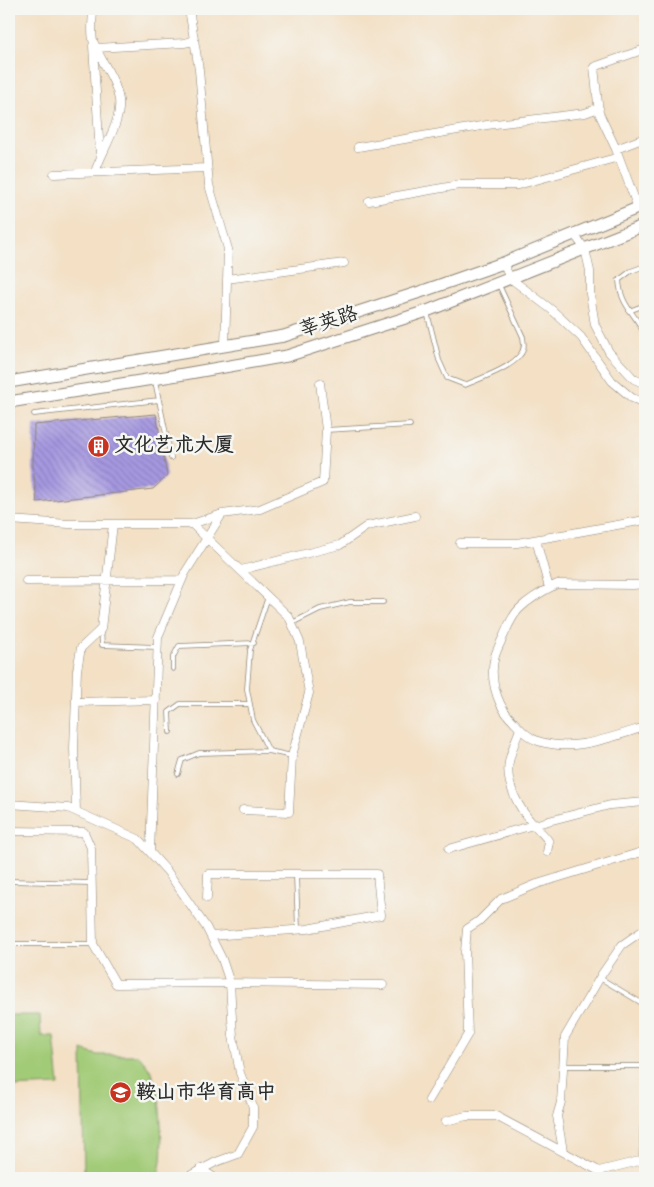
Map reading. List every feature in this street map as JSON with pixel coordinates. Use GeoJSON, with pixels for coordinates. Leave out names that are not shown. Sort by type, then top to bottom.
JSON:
{"type":"FeatureCollection","features":[{"type":"Feature","properties":{"kind":"main road","name":"莘英路"},"geometry":{"type":"LineString","coordinates":[[9,382],[284,336],[423,291],[503,262],[642,206]]}},
{"type":"Feature","properties":{"kind":"main road","name":"莘英路"},"geometry":{"type":"LineString","coordinates":[[9,402],[287,356],[427,311],[645,225]]}},
{"type":"Feature","properties":{"kind":"street"},"geometry":{"type":"LineString","coordinates":[[93,9],[100,155]]}},
{"type":"Feature","properties":{"kind":"street"},"geometry":{"type":"LineString","coordinates":[[189,9],[199,70],[209,185],[228,250],[225,346]]}},
{"type":"Feature","properties":{"kind":"street"},"geometry":{"type":"LineString","coordinates":[[95,44],[184,43],[194,41]]}},
{"type":"Feature","properties":{"kind":"street"},"geometry":{"type":"LineString","coordinates":[[95,44],[110,74],[119,100],[118,114],[111,135],[100,155],[95,172]]}},
{"type":"Feature","properties":{"kind":"street"},"geometry":{"type":"LineString","coordinates":[[642,206],[599,113],[594,67],[645,49]]}},
{"type":"Feature","properties":{"kind":"street"},"geometry":{"type":"LineString","coordinates":[[358,147],[487,124],[585,113],[599,108]]}},
{"type":"Feature","properties":{"kind":"street"},"geometry":{"type":"LineString","coordinates":[[369,201],[459,185],[518,185],[617,153],[645,138]]}},
{"type":"Feature","properties":{"kind":"street"},"geometry":{"type":"LineString","coordinates":[[54,174],[207,168]]}},
{"type":"Feature","properties":{"kind":"street"},"geometry":{"type":"LineString","coordinates":[[574,234],[585,248],[590,271],[590,294],[595,325],[609,352],[634,379],[645,384]]}},
{"type":"Feature","properties":{"kind":"street"},"geometry":{"type":"LineString","coordinates":[[503,262],[510,278],[552,310],[581,337],[612,381],[632,398],[645,404]]}},
{"type":"Feature","properties":{"kind":"street"},"geometry":{"type":"LineString","coordinates":[[227,279],[344,263]]}},
{"type":"Feature","properties":{"kind":"street"},"geometry":{"type":"LineString","coordinates":[[9,520],[69,524],[192,524],[222,514],[260,509],[323,482],[326,430],[320,383]]}},
{"type":"Feature","properties":{"kind":"street"},"geometry":{"type":"LineString","coordinates":[[150,852],[158,637],[182,580],[222,514]]}},
{"type":"Feature","properties":{"kind":"street"},"geometry":{"type":"LineString","coordinates":[[241,570],[340,545],[367,526],[415,516]]}},
{"type":"Feature","properties":{"kind":"street"},"geometry":{"type":"LineString","coordinates":[[460,544],[517,543],[645,520]]}},
{"type":"Feature","properties":{"kind":"street"},"geometry":{"type":"LineString","coordinates":[[76,811],[74,748],[77,670],[81,648],[101,629],[113,524]]}},
{"type":"Feature","properties":{"kind":"street"},"geometry":{"type":"LineString","coordinates":[[192,524],[289,617],[300,642],[309,693],[292,756],[289,812],[243,810]]}},
{"type":"Feature","properties":{"kind":"street"},"geometry":{"type":"LineString","coordinates":[[536,540],[549,588]]}},
{"type":"Feature","properties":{"kind":"street"},"geometry":{"type":"LineString","coordinates":[[26,581],[182,580]]}},
{"type":"Feature","properties":{"kind":"street"},"geometry":{"type":"LineString","coordinates":[[645,584],[557,584],[535,596],[518,610],[508,625],[494,657],[493,671],[496,694],[503,709],[526,735],[538,741],[565,745],[589,744],[645,727]]}},
{"type":"Feature","properties":{"kind":"street"},"geometry":{"type":"LineString","coordinates":[[76,702],[156,700]]}},
{"type":"Feature","properties":{"kind":"street"},"geometry":{"type":"LineString","coordinates":[[520,729],[509,760],[509,782],[519,805],[533,825],[549,842],[548,852]]}},
{"type":"Feature","properties":{"kind":"street"},"geometry":{"type":"LineString","coordinates":[[449,849],[610,805],[645,802]]}},
{"type":"Feature","properties":{"kind":"street"},"geometry":{"type":"LineString","coordinates":[[9,804],[68,808],[138,839],[167,871],[206,927],[222,959],[230,982],[233,1036],[240,1073],[253,1106],[253,1127],[238,1154],[185,1178]]}},
{"type":"Feature","properties":{"kind":"street"},"geometry":{"type":"LineString","coordinates":[[9,831],[84,832],[91,848],[93,944],[116,984],[230,982],[383,986]]}},
{"type":"Feature","properties":{"kind":"street"},"geometry":{"type":"LineString","coordinates":[[429,1100],[468,1034],[467,929],[479,921],[501,900],[537,884],[645,850]]}},
{"type":"Feature","properties":{"kind":"street"},"geometry":{"type":"LineString","coordinates":[[207,898],[208,874],[377,874],[381,915],[298,930],[211,936]]}},
{"type":"Feature","properties":{"kind":"street"},"geometry":{"type":"LineString","coordinates":[[563,1151],[557,1116],[561,1102],[565,1038],[600,978],[622,945],[645,929]]}},
{"type":"Feature","properties":{"kind":"street"},"geometry":{"type":"LineString","coordinates":[[446,1122],[466,1116],[496,1116],[563,1151],[599,1175],[644,1161],[645,1110]]}},
{"type":"Feature","properties":{"kind":"street"},"geometry":{"type":"LineString","coordinates":[[200,1170],[215,1178]]}},
{"type":"Feature","properties":{"kind":"lane"},"geometry":{"type":"LineString","coordinates":[[645,266],[631,271],[620,280],[620,294],[629,311],[644,328],[645,336]]}},
{"type":"Feature","properties":{"kind":"lane"},"geometry":{"type":"LineString","coordinates":[[427,311],[439,360],[447,378],[465,385],[502,368],[520,356],[524,346],[523,337],[498,283]]}},
{"type":"Feature","properties":{"kind":"lane"},"geometry":{"type":"LineString","coordinates":[[629,311],[645,305]]}},
{"type":"Feature","properties":{"kind":"lane"},"geometry":{"type":"LineString","coordinates":[[154,379],[171,458]]}},
{"type":"Feature","properties":{"kind":"lane"},"geometry":{"type":"LineString","coordinates":[[34,414],[159,400]]}},
{"type":"Feature","properties":{"kind":"lane"},"geometry":{"type":"LineString","coordinates":[[326,430],[410,425]]}},
{"type":"Feature","properties":{"kind":"lane"},"geometry":{"type":"LineString","coordinates":[[268,597],[254,643],[250,650],[247,689],[253,720],[269,751]]}},
{"type":"Feature","properties":{"kind":"lane"},"geometry":{"type":"LineString","coordinates":[[292,623],[320,609],[350,602],[383,602]]}},
{"type":"Feature","properties":{"kind":"lane"},"geometry":{"type":"LineString","coordinates":[[101,629],[102,645],[158,647]]}},
{"type":"Feature","properties":{"kind":"lane"},"geometry":{"type":"LineString","coordinates":[[173,669],[173,656],[179,646],[254,643]]}},
{"type":"Feature","properties":{"kind":"lane"},"geometry":{"type":"LineString","coordinates":[[170,732],[170,712],[180,704],[250,704]]}},
{"type":"Feature","properties":{"kind":"lane"},"geometry":{"type":"LineString","coordinates":[[178,774],[182,760],[199,753],[269,751],[292,756]]}},
{"type":"Feature","properties":{"kind":"lane"},"geometry":{"type":"LineString","coordinates":[[296,874],[298,930]]}},
{"type":"Feature","properties":{"kind":"lane"},"geometry":{"type":"LineString","coordinates":[[9,881],[92,883]]}},
{"type":"Feature","properties":{"kind":"lane"},"geometry":{"type":"LineString","coordinates":[[9,944],[93,944]]}},
{"type":"Feature","properties":{"kind":"lane"},"geometry":{"type":"LineString","coordinates":[[600,978],[645,1005]]}},
{"type":"Feature","properties":{"kind":"lane"},"geometry":{"type":"LineString","coordinates":[[564,1066],[645,1066]]}},
{"type":"Feature","properties":{"kind":"green space"},"geometry":{"type":"Polygon","coordinates":[[[9,1015],[40,1015],[41,1036],[54,1036],[59,1085],[9,1087],[9,1015]]]}},
{"type":"Feature","properties":{"kind":"green space"},"geometry":{"type":"Polygon","coordinates":[[[82,1050],[97,1055],[138,1055],[152,1072],[153,1079],[158,1084],[162,1133],[161,1160],[156,1178],[84,1178],[82,1050]]]}},
{"type":"Feature","properties":{"kind":"building","name":"文化艺术大厦"},"geometry":{"type":"Polygon","coordinates":[[[156,414],[167,476],[153,489],[37,502],[33,467],[34,425],[156,414]]]}},
{"type":"Feature","properties":{"kind":"place","name":"文化艺术大厦"},"geometry":{"type":"Point","coordinates":[98,446]}},
{"type":"Feature","properties":{"kind":"place","name":"鞍山市华育高中"},"geometry":{"type":"Point","coordinates":[120,1093]}}]}
